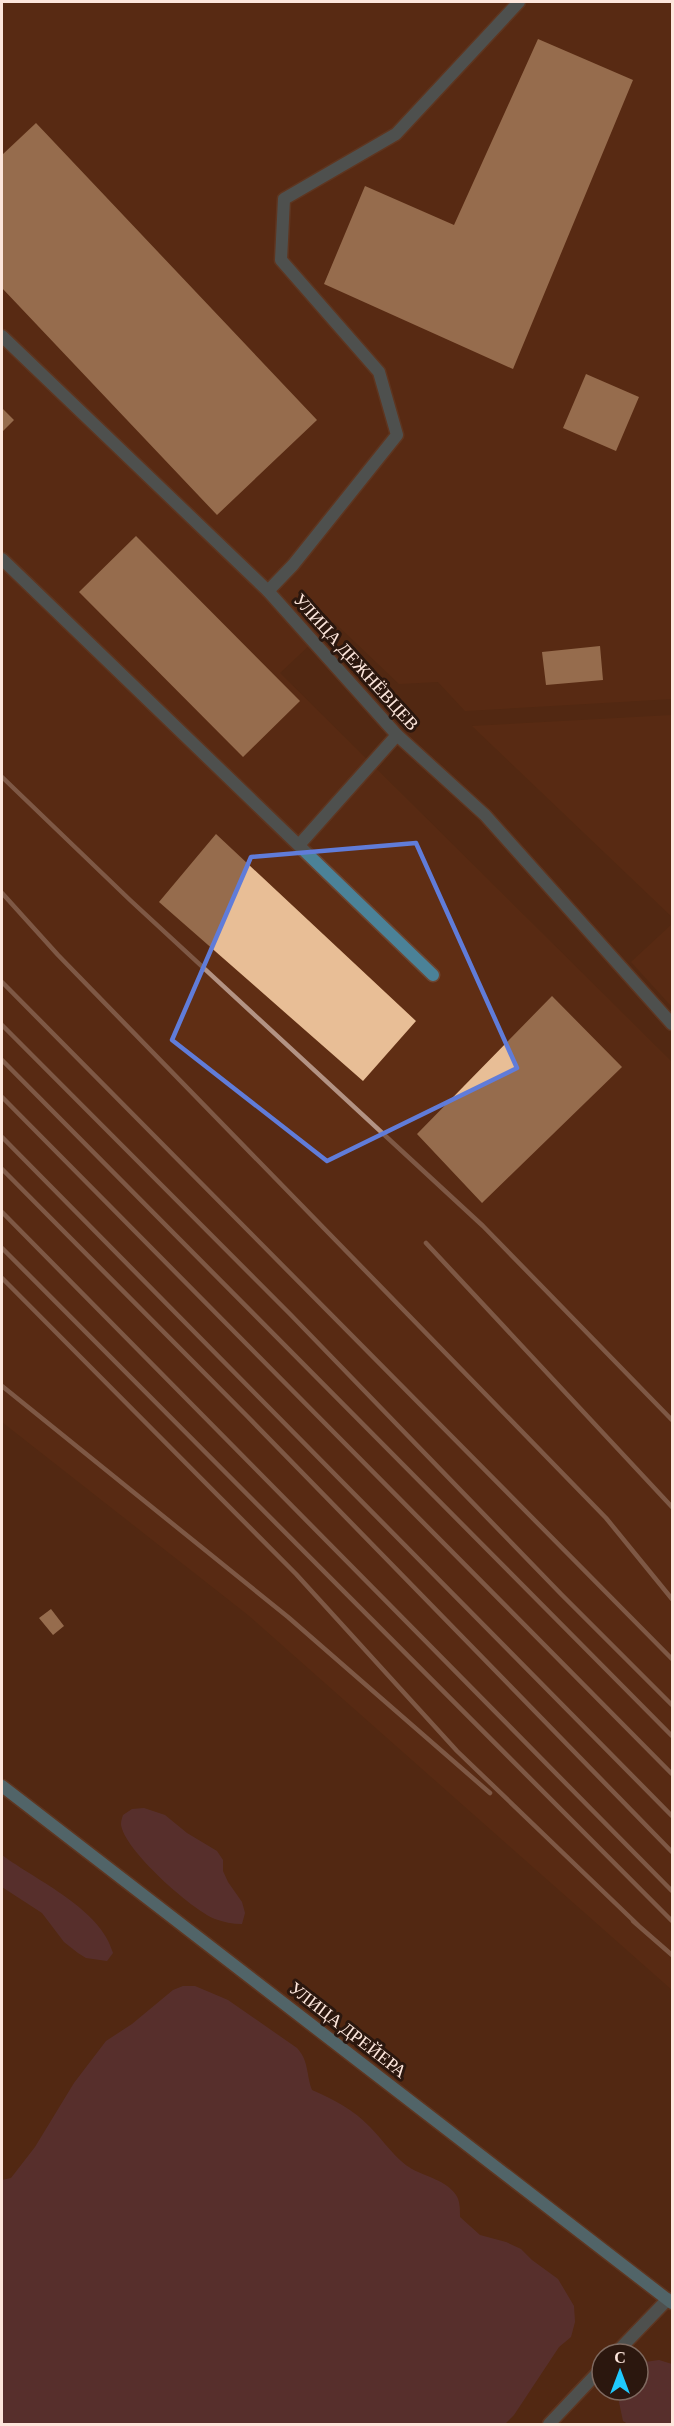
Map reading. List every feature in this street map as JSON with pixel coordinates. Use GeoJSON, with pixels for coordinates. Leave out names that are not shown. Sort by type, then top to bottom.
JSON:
{"type":"FeatureCollection","features":[{"type":"Feature","properties":{"kind":"main road","name":"УЛИЦА ДРЕЙЕРА"},"geometry":{"type":"LineString","coordinates":[[2,1786],[670,2301]]}},
{"type":"Feature","properties":{"kind":"street"},"geometry":{"type":"LineString","coordinates":[[268,591],[293,565],[397,435],[379,372],[281,260],[284,199],[396,134],[519,2]]}},
{"type":"Feature","properties":{"kind":"street","name":"УЛИЦА ДЕЖНЁВЦЕВ"},"geometry":{"type":"LineString","coordinates":[[2,336],[268,591],[397,735],[485,815],[672,1024]]}},
{"type":"Feature","properties":{"kind":"street"},"geometry":{"type":"LineString","coordinates":[[2,559],[433,975]]}},
{"type":"Feature","properties":{"kind":"street"},"geometry":{"type":"LineString","coordinates":[[299,845],[397,735]]}},
{"type":"Feature","properties":{"kind":"street"},"geometry":{"type":"LineString","coordinates":[[627,2342],[670,2301]]}},
{"type":"Feature","properties":{"kind":"street"},"geometry":{"type":"LineString","coordinates":[[549,2424],[590,2381]]}},
{"type":"Feature","properties":{"kind":"highlighted area"},"geometry":{"type":"Polygon","coordinates":[[[416,843],[517,1068],[327,1161],[172,1040],[251,857],[416,843]]]}},
{"type":"Feature","properties":{"kind":"shaded area"},"geometry":{"type":"Polygon","coordinates":[[[2,2],[672,2],[672,699],[465,711],[438,682],[399,684],[334,622],[280,673],[672,1062],[672,1990],[248,1615],[2,1422],[2,2]]]}},
{"type":"Feature","properties":{"kind":"shaded area"},"geometry":{"type":"Polygon","coordinates":[[[672,715],[672,917],[472,726],[672,715]]]}},
{"type":"Feature","properties":{"kind":"shaded area"},"geometry":{"type":"Polygon","coordinates":[[[672,924],[672,1007],[631,962],[672,924]]]}},
{"type":"Feature","properties":{"kind":"shaded area"},"geometry":{"type":"Polygon","coordinates":[[[144,1808],[165,1815],[187,1833],[217,1851],[223,1860],[223,1871],[228,1882],[242,1902],[245,1913],[242,1924],[215,1919],[191,1904],[160,1877],[133,1848],[121,1824],[123,1815],[132,1809],[144,1808]]]}},
{"type":"Feature","properties":{"kind":"shaded area"},"geometry":{"type":"Polygon","coordinates":[[[2,1855],[66,1897],[96,1923],[113,1953],[107,1961],[86,1958],[78,1953],[64,1942],[42,1913],[2,1887],[2,1855]]]}},
{"type":"Feature","properties":{"kind":"shaded area"},"geometry":{"type":"Polygon","coordinates":[[[183,1986],[195,1986],[228,2000],[297,2048],[305,2063],[312,2090],[357,2115],[406,2165],[452,2190],[458,2200],[460,2217],[480,2235],[521,2249],[558,2279],[574,2306],[575,2322],[571,2337],[559,2347],[514,2415],[505,2424],[2,2424],[2,2180],[11,2178],[35,2147],[74,2083],[106,2041],[132,2024],[173,1990],[183,1986]]]}},
{"type":"Feature","properties":{"kind":"shaded area"},"geometry":{"type":"Polygon","coordinates":[[[659,2360],[672,2364],[672,2424],[628,2424],[623,2421],[619,2402],[650,2402],[650,2361],[659,2360]]]}},
{"type":"Feature","properties":{"kind":"building"},"geometry":{"type":"Polygon","coordinates":[[[538,39],[633,80],[513,369],[324,284],[365,186],[454,225],[538,39]]]}},
{"type":"Feature","properties":{"kind":"building"},"geometry":{"type":"Polygon","coordinates":[[[36,123],[317,420],[217,515],[2,288],[2,155],[36,123]]]}},
{"type":"Feature","properties":{"kind":"building"},"geometry":{"type":"Polygon","coordinates":[[[586,374],[639,397],[616,451],[563,428],[586,374]]]}},
{"type":"Feature","properties":{"kind":"building"},"geometry":{"type":"Polygon","coordinates":[[[2,408],[14,420],[2,432],[2,408]]]}},
{"type":"Feature","properties":{"kind":"building"},"geometry":{"type":"Polygon","coordinates":[[[136,536],[300,701],[243,757],[79,592],[136,536]]]}},
{"type":"Feature","properties":{"kind":"building"},"geometry":{"type":"Polygon","coordinates":[[[600,646],[603,680],[546,685],[542,652],[600,646]]]}},
{"type":"Feature","properties":{"kind":"building"},"geometry":{"type":"Polygon","coordinates":[[[216,834],[416,1021],[363,1081],[159,902],[216,834]]]}},
{"type":"Feature","properties":{"kind":"building"},"geometry":{"type":"Polygon","coordinates":[[[552,996],[622,1067],[482,1203],[417,1134],[552,996]]]}},
{"type":"Feature","properties":{"kind":"building"},"geometry":{"type":"Polygon","coordinates":[[[51,1609],[64,1626],[53,1635],[39,1618],[51,1609]]]}},
{"type":"Feature","properties":{"kind":"railway"},"geometry":{"type":"LineString","coordinates":[[2,777],[130,900],[483,1226],[672,1420]]}},
{"type":"Feature","properties":{"kind":"railway"},"geometry":{"type":"LineString","coordinates":[[2,893],[58,955],[606,1518],[672,1599]]}},
{"type":"Feature","properties":{"kind":"railway"},"geometry":{"type":"LineString","coordinates":[[2,982],[672,1659]]}},
{"type":"Feature","properties":{"kind":"railway"},"geometry":{"type":"LineString","coordinates":[[2,1025],[290,1314],[561,1594],[672,1705]]}},
{"type":"Feature","properties":{"kind":"railway"},"geometry":{"type":"LineString","coordinates":[[2,1060],[672,1736]]}},
{"type":"Feature","properties":{"kind":"railway"},"geometry":{"type":"LineString","coordinates":[[2,1097],[672,1774]]}},
{"type":"Feature","properties":{"kind":"railway"},"geometry":{"type":"LineString","coordinates":[[2,1137],[672,1816]]}},
{"type":"Feature","properties":{"kind":"railway"},"geometry":{"type":"LineString","coordinates":[[2,1169],[247,1416],[672,1852]]}},
{"type":"Feature","properties":{"kind":"railway"},"geometry":{"type":"LineString","coordinates":[[2,1212],[672,1891]]}},
{"type":"Feature","properties":{"kind":"railway"},"geometry":{"type":"LineString","coordinates":[[426,1243],[672,1507]]}},
{"type":"Feature","properties":{"kind":"railway"},"geometry":{"type":"LineString","coordinates":[[2,1248],[672,1921]]}},
{"type":"Feature","properties":{"kind":"railway"},"geometry":{"type":"LineString","coordinates":[[2,1278],[296,1574],[457,1751],[638,1925]]}},
{"type":"Feature","properties":{"kind":"railway"},"geometry":{"type":"LineString","coordinates":[[2,1386],[288,1617],[490,1793]]}},
{"type":"Feature","properties":{"kind":"railway"},"geometry":{"type":"LineString","coordinates":[[633,1921],[672,1955]]}}]}
